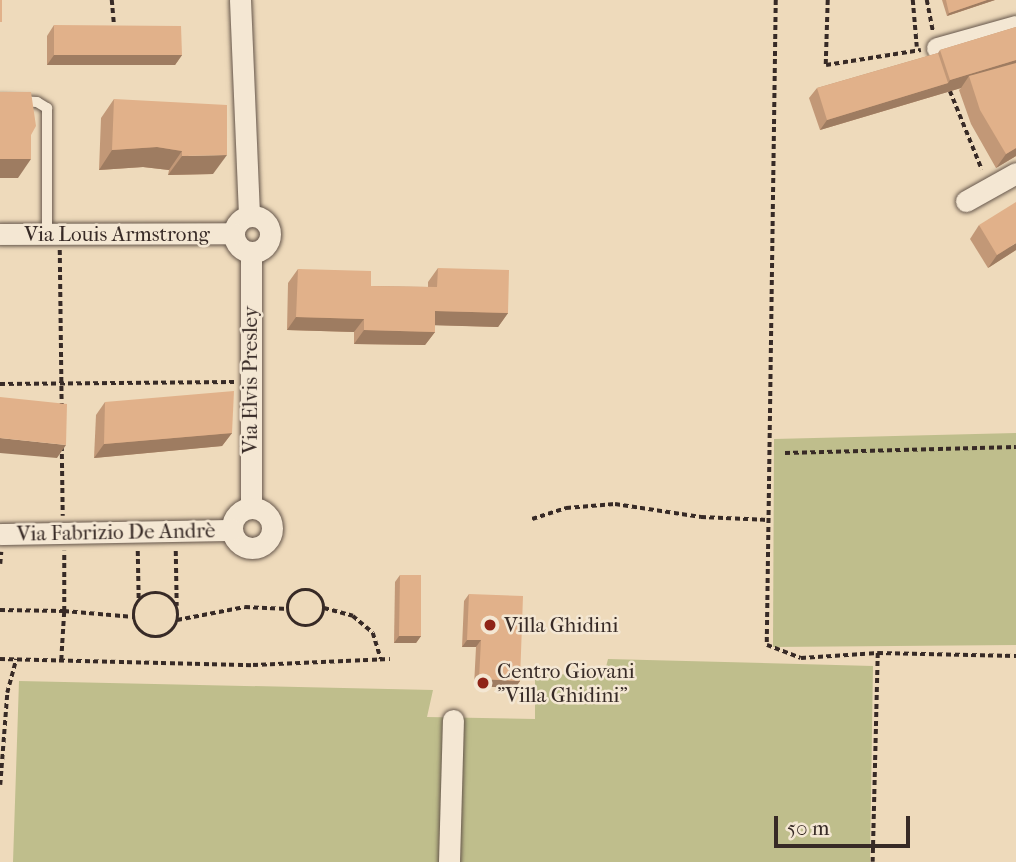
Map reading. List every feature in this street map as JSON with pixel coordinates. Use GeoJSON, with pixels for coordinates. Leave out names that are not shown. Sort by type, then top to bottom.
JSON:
{"type":"FeatureCollection","features":[{"type":"Feature","properties":{"kind":"street"},"geometry":{"type":"LineString","coordinates":[[240,0],[249,216]]}},
{"type":"Feature","properties":{"kind":"street"},"geometry":{"type":"LineString","coordinates":[[927,50],[1016,26]]}},
{"type":"Feature","properties":{"kind":"street"},"geometry":{"type":"LineString","coordinates":[[966,201],[1016,173]]}},
{"type":"Feature","properties":{"kind":"street"},"geometry":{"type":"LineString","coordinates":[[249,216],[261,218],[270,233],[263,249],[251,253],[236,244],[233,233],[238,222],[249,216]]}},
{"type":"Feature","properties":{"kind":"street","name":"Via Louis Armstrong"},"geometry":{"type":"LineString","coordinates":[[0,234],[233,233]]}},
{"type":"Feature","properties":{"kind":"street","name":"Via Elvis Presley"},"geometry":{"type":"LineString","coordinates":[[251,253],[251,508]]}},
{"type":"Feature","properties":{"kind":"street"},"geometry":{"type":"LineString","coordinates":[[251,508],[269,517],[272,530],[267,542],[255,548],[242,545],[232,530],[235,517],[251,508]]}},
{"type":"Feature","properties":{"kind":"street","name":"Via Fabrizio De Andrè"},"geometry":{"type":"LineString","coordinates":[[0,534],[232,530]]}},
{"type":"Feature","properties":{"kind":"street"},"geometry":{"type":"LineString","coordinates":[[449,862],[453,720]]}},
{"type":"Feature","properties":{"kind":"lane"},"geometry":{"type":"LineString","coordinates":[[0,100],[37,102],[47,108],[54,235]]}},
{"type":"Feature","properties":{"kind":"path"},"geometry":{"type":"LineString","coordinates":[[113,0],[114,25]]}},
{"type":"Feature","properties":{"kind":"path"},"geometry":{"type":"LineString","coordinates":[[776,0],[767,645],[801,657],[878,653],[1016,656]]}},
{"type":"Feature","properties":{"kind":"path"},"geometry":{"type":"LineString","coordinates":[[828,0],[827,65],[927,50]]}},
{"type":"Feature","properties":{"kind":"path"},"geometry":{"type":"LineString","coordinates":[[913,0],[927,50]]}},
{"type":"Feature","properties":{"kind":"path"},"geometry":{"type":"LineString","coordinates":[[927,0],[927,50]]}},
{"type":"Feature","properties":{"kind":"path"},"geometry":{"type":"LineString","coordinates":[[950,91],[990,188]]}},
{"type":"Feature","properties":{"kind":"path"},"geometry":{"type":"LineString","coordinates":[[54,235],[62,410]]}},
{"type":"Feature","properties":{"kind":"path"},"geometry":{"type":"LineString","coordinates":[[0,384],[250,382]]}},
{"type":"Feature","properties":{"kind":"path"},"geometry":{"type":"LineString","coordinates":[[61,660],[64,611],[62,437]]}},
{"type":"Feature","properties":{"kind":"path"},"geometry":{"type":"LineString","coordinates":[[785,453],[1016,447]]}},
{"type":"Feature","properties":{"kind":"path"},"geometry":{"type":"LineString","coordinates":[[532,519],[566,508],[615,503],[701,517],[769,520]]}},
{"type":"Feature","properties":{"kind":"path"},"geometry":{"type":"LineString","coordinates":[[137,530],[139,601],[134,617],[139,630],[152,637],[170,633],[177,620],[176,530]]}},
{"type":"Feature","properties":{"kind":"path"},"geometry":{"type":"LineString","coordinates":[[324,608],[318,621],[306,626],[294,621],[289,609],[294,596],[307,590],[318,596],[324,608],[353,616],[373,633],[381,659]]}},
{"type":"Feature","properties":{"kind":"path"},"geometry":{"type":"LineString","coordinates":[[139,601],[156,593],[170,599],[177,608]]}},
{"type":"Feature","properties":{"kind":"path"},"geometry":{"type":"LineString","coordinates":[[177,620],[244,607],[289,609]]}},
{"type":"Feature","properties":{"kind":"path"},"geometry":{"type":"LineString","coordinates":[[0,610],[64,611],[134,617]]}},
{"type":"Feature","properties":{"kind":"path"},"geometry":{"type":"LineString","coordinates":[[873,862],[878,653]]}},
{"type":"Feature","properties":{"kind":"path"},"geometry":{"type":"LineString","coordinates":[[0,659],[253,665],[390,659]]}},
{"type":"Feature","properties":{"kind":"path"},"geometry":{"type":"LineString","coordinates":[[0,785],[7,693],[16,659]]}},
{"type":"Feature","properties":{"kind":"shaded area"},"geometry":{"type":"Polygon","coordinates":[[[1016,433],[1016,645],[773,647],[774,439],[1016,433]]]}},
{"type":"Feature","properties":{"kind":"shaded area"},"geometry":{"type":"Polygon","coordinates":[[[608,659],[873,666],[870,862],[13,862],[19,681],[433,690],[427,717],[535,719],[535,674],[604,675],[608,659]]]}},
{"type":"Feature","properties":{"kind":"building"},"geometry":{"type":"Polygon","coordinates":[[[2,0],[2,22],[0,22],[2,0]]]}},
{"type":"Feature","properties":{"kind":"building"},"geometry":{"type":"Polygon","coordinates":[[[946,0],[987,0],[949,13],[946,0]]]}},
{"type":"Feature","properties":{"kind":"building"},"geometry":{"type":"Polygon","coordinates":[[[54,25],[181,26],[182,55],[54,55],[54,25]]]}},
{"type":"Feature","properties":{"kind":"building"},"geometry":{"type":"Polygon","coordinates":[[[1016,27],[1016,60],[950,80],[940,50],[1016,27]]]}},
{"type":"Feature","properties":{"kind":"building"},"geometry":{"type":"Polygon","coordinates":[[[938,53],[948,83],[827,120],[817,88],[938,53]]]}},
{"type":"Feature","properties":{"kind":"building"},"geometry":{"type":"Polygon","coordinates":[[[1016,63],[1016,148],[1006,154],[980,110],[969,76],[1016,63]]]}},
{"type":"Feature","properties":{"kind":"building"},"geometry":{"type":"Polygon","coordinates":[[[0,92],[31,92],[36,126],[31,135],[31,159],[0,159],[0,92]]]}},
{"type":"Feature","properties":{"kind":"building"},"geometry":{"type":"Polygon","coordinates":[[[114,99],[227,105],[227,155],[182,156],[182,151],[157,147],[112,150],[114,99]]]}},
{"type":"Feature","properties":{"kind":"building"},"geometry":{"type":"Polygon","coordinates":[[[1016,202],[1016,243],[997,255],[979,225],[1016,202]]]}},
{"type":"Feature","properties":{"kind":"building"},"geometry":{"type":"Polygon","coordinates":[[[438,268],[509,270],[508,313],[435,311],[435,332],[364,330],[364,319],[296,317],[298,269],[371,271],[371,286],[437,287],[438,268]]]}},
{"type":"Feature","properties":{"kind":"building"},"geometry":{"type":"Polygon","coordinates":[[[234,391],[232,433],[104,444],[105,402],[234,391]]]}},
{"type":"Feature","properties":{"kind":"building"},"geometry":{"type":"Polygon","coordinates":[[[0,397],[67,404],[66,445],[0,438],[0,397]]]}},
{"type":"Feature","properties":{"kind":"building"},"geometry":{"type":"Polygon","coordinates":[[[400,575],[421,575],[421,636],[399,636],[400,575]]]}},
{"type":"Feature","properties":{"kind":"building","name":"Villa Ghidini"},"geometry":{"type":"Polygon","coordinates":[[[469,594],[523,596],[520,681],[479,679],[481,640],[467,640],[469,594]]]}},
{"type":"Feature","properties":{"kind":"place","name":"Villa Ghidini"},"geometry":{"type":"Point","coordinates":[490,625]}},
{"type":"Feature","properties":{"kind":"place","name":"Centro Giovani \"Villa Ghidini\""},"geometry":{"type":"Point","coordinates":[483,683]}}]}
